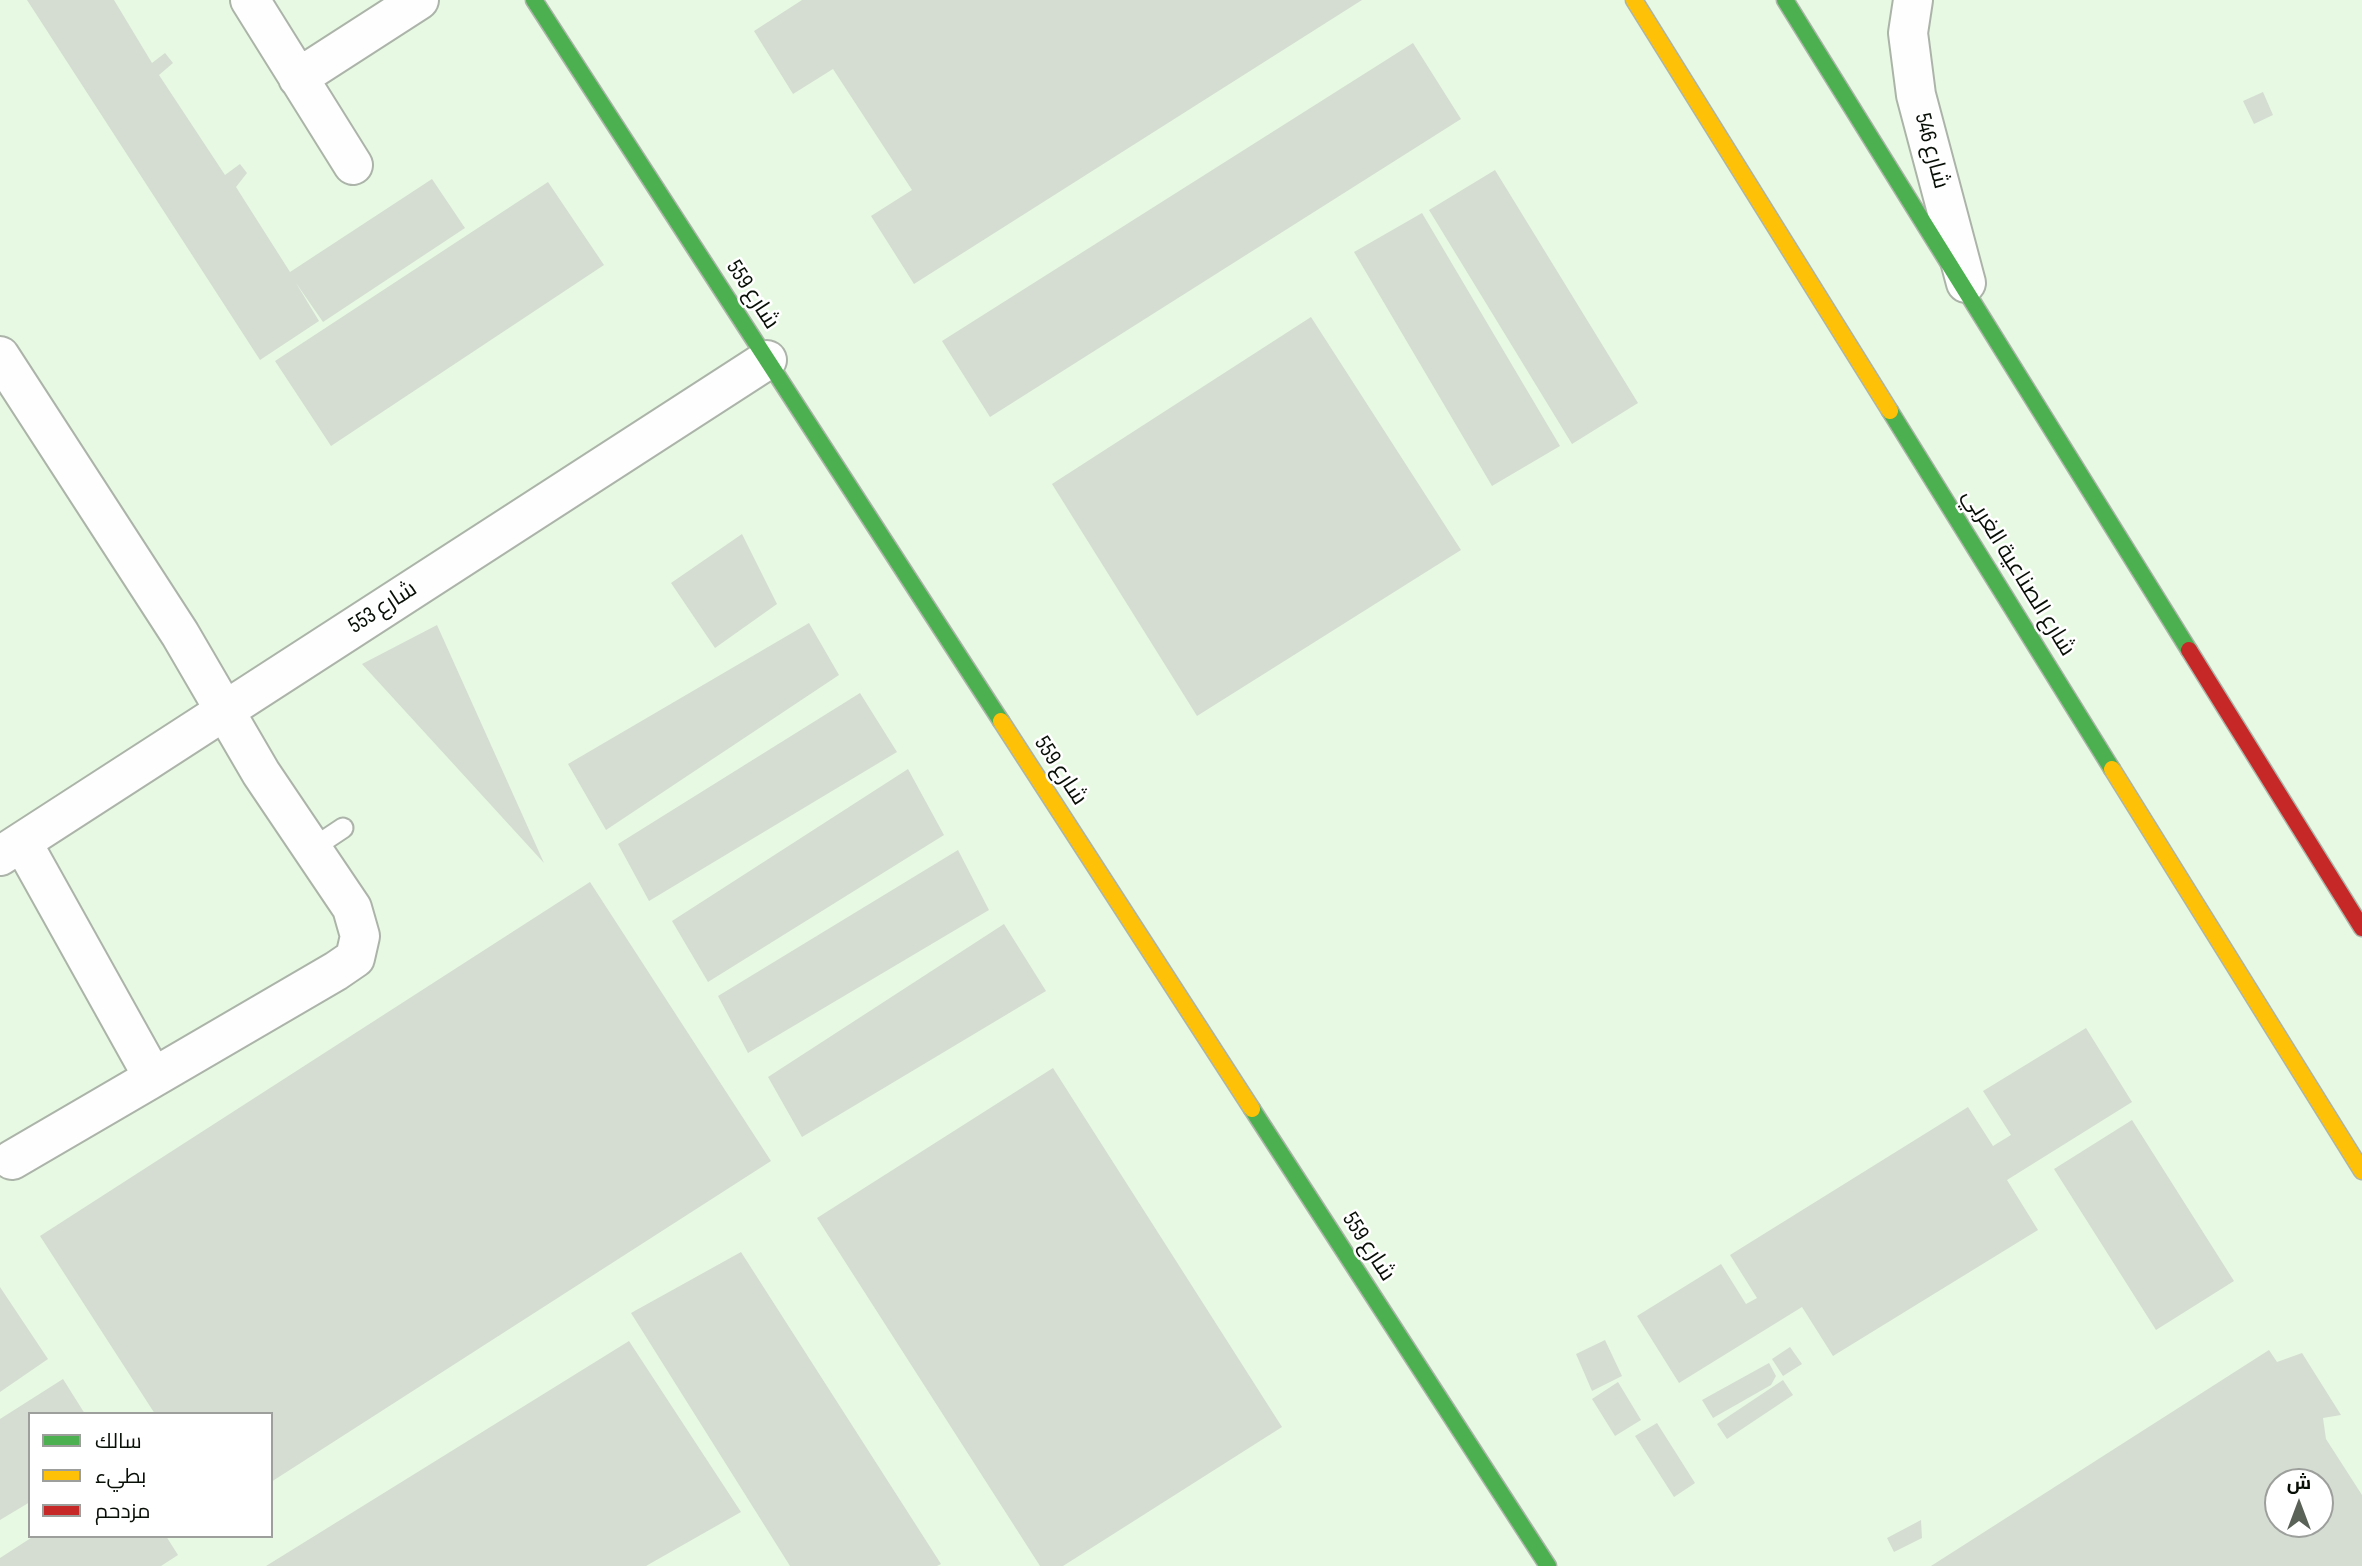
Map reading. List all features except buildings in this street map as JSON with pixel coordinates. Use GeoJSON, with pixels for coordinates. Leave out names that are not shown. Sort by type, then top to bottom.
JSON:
{"type":"FeatureCollection","features":[{"type":"Feature","properties":{"kind":"main road","name":"شارع 559"},"geometry":{"type":"LineString","coordinates":[[534,0],[1548,1566]]}},
{"type":"Feature","properties":{"kind":"main road","name":"شارع الصناعية الغربي"},"geometry":{"type":"LineString","coordinates":[[1634,0],[2362,1171]]}},
{"type":"Feature","properties":{"kind":"main road"},"geometry":{"type":"LineString","coordinates":[[1785,0],[2362,928]]}},
{"type":"Feature","properties":{"kind":"street"},"geometry":{"type":"LineString","coordinates":[[250,0],[353,165]]}},
{"type":"Feature","properties":{"kind":"street"},"geometry":{"type":"LineString","coordinates":[[298,78],[419,0]]}},
{"type":"Feature","properties":{"kind":"street","name":"شارع 546"},"geometry":{"type":"LineString","coordinates":[[1913,0],[1908,33],[1916,95],[1970,299]]}},
{"type":"Feature","properties":{"kind":"street"},"geometry":{"type":"LineString","coordinates":[[0,356],[180,634],[261,773],[328,838],[360,936],[355,958],[336,971],[12,1160]]}},
{"type":"Feature","properties":{"kind":"street","name":"شارع 553"},"geometry":{"type":"LineString","coordinates":[[11,849],[767,360]]}},
{"type":"Feature","properties":{"kind":"street"},"geometry":{"type":"LineString","coordinates":[[11,849],[153,1077]]}},
{"type":"Feature","properties":{"kind":"shaded area"},"geometry":{"type":"Polygon","coordinates":[[[0,0],[2362,0],[2362,1566],[0,1566],[0,0]]]}},
{"type":"Feature","properties":{"kind":"traffic: fast"},"geometry":{"type":"LineString","coordinates":[[534,0],[1001,721]]}},
{"type":"Feature","properties":{"kind":"traffic: fast"},"geometry":{"type":"LineString","coordinates":[[1785,0],[2189,650]]}},
{"type":"Feature","properties":{"kind":"traffic: fast"},"geometry":{"type":"LineString","coordinates":[[1890,411],[2112,769]]}},
{"type":"Feature","properties":{"kind":"traffic: fast"},"geometry":{"type":"LineString","coordinates":[[1252,1109],[1548,1566]]}},
{"type":"Feature","properties":{"kind":"traffic: slow"},"geometry":{"type":"LineString","coordinates":[[1634,0],[1890,411]]}},
{"type":"Feature","properties":{"kind":"traffic: slow"},"geometry":{"type":"LineString","coordinates":[[1001,721],[1252,1109]]}},
{"type":"Feature","properties":{"kind":"traffic: slow"},"geometry":{"type":"LineString","coordinates":[[2112,769],[2362,1171]]}},
{"type":"Feature","properties":{"kind":"traffic: jam"},"geometry":{"type":"LineString","coordinates":[[2189,650],[2362,928]]}}]}
